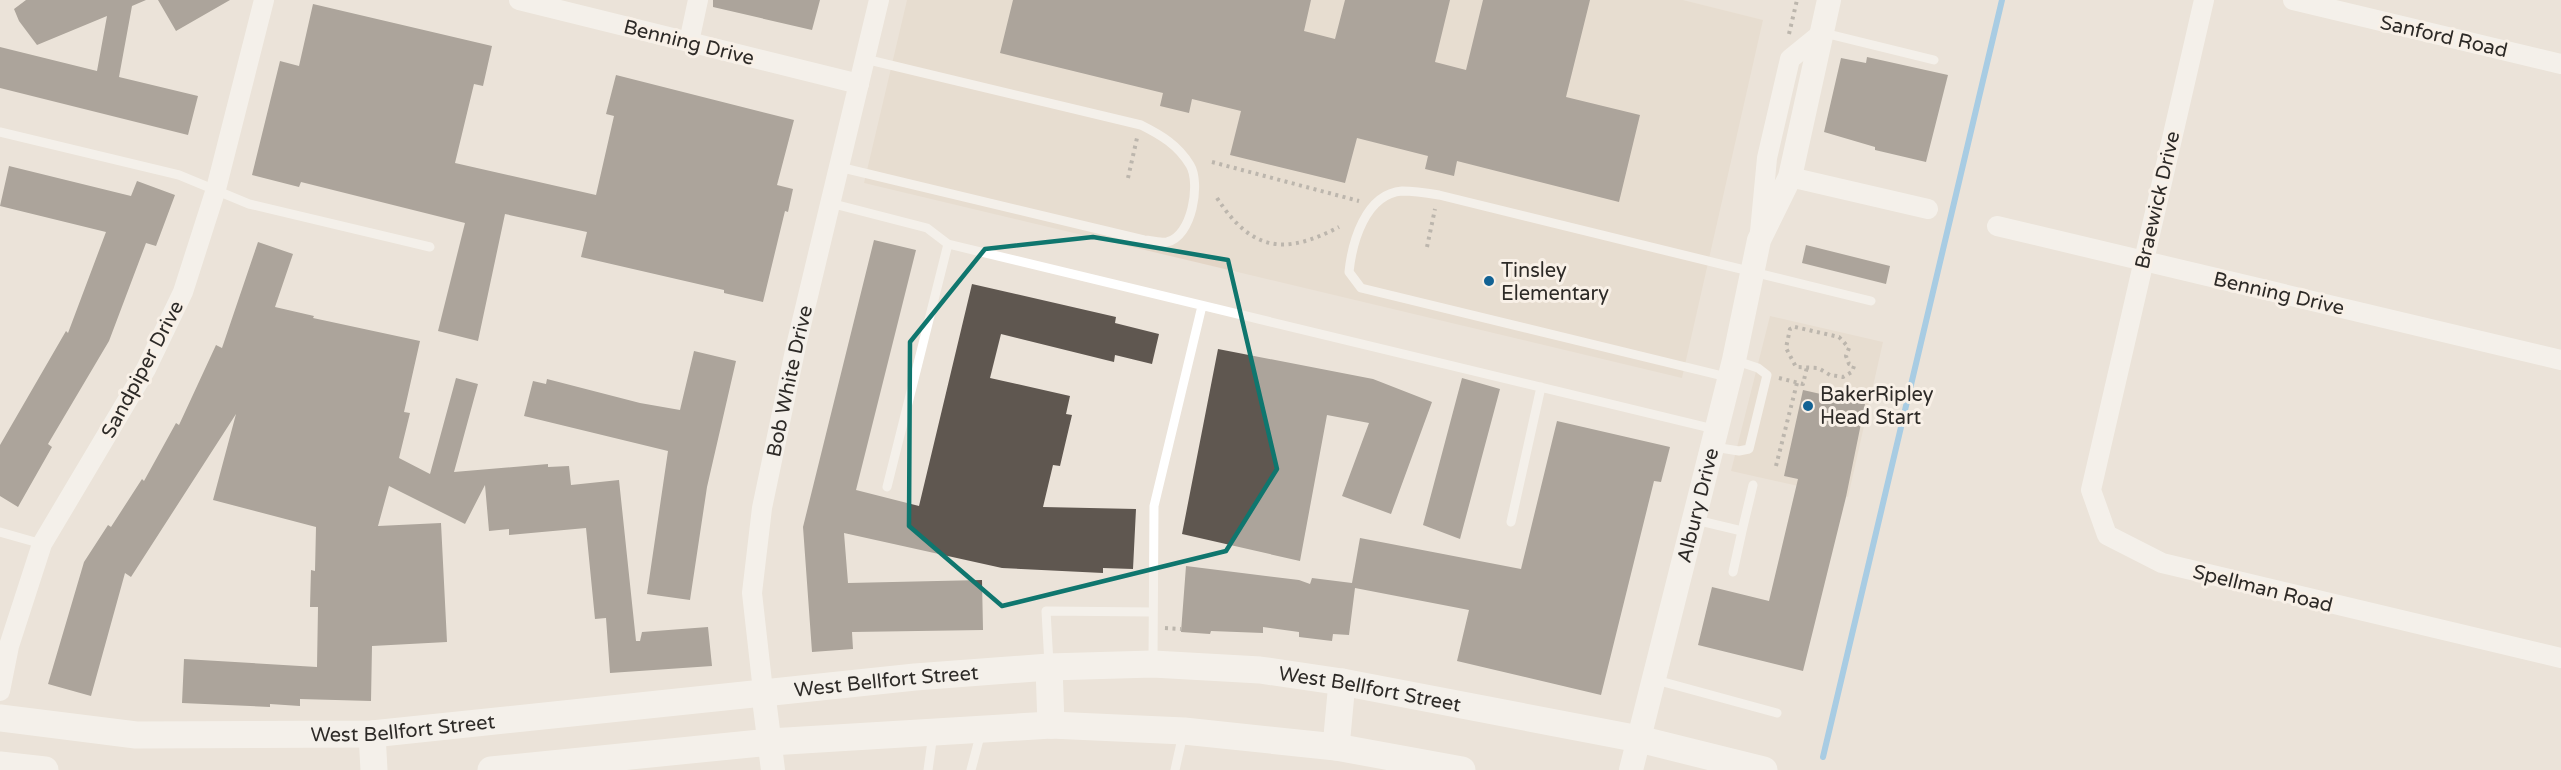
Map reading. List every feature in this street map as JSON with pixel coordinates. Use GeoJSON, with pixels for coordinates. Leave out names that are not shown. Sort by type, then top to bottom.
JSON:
{"type":"FeatureCollection","features":[{"type":"Feature","properties":{"kind":"main road","name":"West Bellfort Street"},"geometry":{"type":"LineString","coordinates":[[0,718],[136,735],[372,734],[763,691],[1049,667],[1153,664],[1260,670],[1342,682],[1639,739],[1764,770]]}},
{"type":"Feature","properties":{"kind":"main road"},"geometry":{"type":"LineString","coordinates":[[1049,667],[1051,725]]}},
{"type":"Feature","properties":{"kind":"main road"},"geometry":{"type":"LineString","coordinates":[[1336,747],[1342,682]]}},
{"type":"Feature","properties":{"kind":"main road"},"geometry":{"type":"LineString","coordinates":[[500,769],[770,742],[1051,725],[1184,731],[1336,747],[1462,770]]}},
{"type":"Feature","properties":{"kind":"main road"},"geometry":{"type":"LineString","coordinates":[[372,734],[374,770]]}},
{"type":"Feature","properties":{"kind":"main road"},"geometry":{"type":"LineString","coordinates":[[0,765],[45,770]]}},
{"type":"Feature","properties":{"kind":"street","name":"Sandpiper Drive"},"geometry":{"type":"LineString","coordinates":[[0,690],[9,646],[42,544],[146,369],[183,292],[216,189],[264,0]]}},
{"type":"Feature","properties":{"kind":"street","name":"Benning Drive"},"geometry":{"type":"LineString","coordinates":[[519,0],[859,84]]}},
{"type":"Feature","properties":{"kind":"street"},"geometry":{"type":"LineString","coordinates":[[689,42],[698,0]]}},
{"type":"Feature","properties":{"kind":"street","name":"Bob White Drive"},"geometry":{"type":"LineString","coordinates":[[773,770],[752,593],[762,508],[830,203],[879,0]]}},
{"type":"Feature","properties":{"kind":"street","name":"Albury Drive"},"geometry":{"type":"LineString","coordinates":[[1759,240],[1790,177],[1829,0]]}},
{"type":"Feature","properties":{"kind":"street","name":"Braewick Drive"},"geometry":{"type":"LineString","coordinates":[[2112,400],[2204,0]]}},
{"type":"Feature","properties":{"kind":"street","name":"Sanford Road"},"geometry":{"type":"LineString","coordinates":[[2293,0],[2561,64]]}},
{"type":"Feature","properties":{"kind":"street","name":"Albury Drive"},"geometry":{"type":"LineString","coordinates":[[1631,770],[1732,369],[1759,240],[1767,158],[1790,59],[1822,33]]}},
{"type":"Feature","properties":{"kind":"street"},"geometry":{"type":"LineString","coordinates":[[1790,177],[1928,209]]}},
{"type":"Feature","properties":{"kind":"street","name":"Benning Drive"},"geometry":{"type":"LineString","coordinates":[[1997,226],[2561,360]]}},
{"type":"Feature","properties":{"kind":"street","name":"Spellman Road"},"geometry":{"type":"LineString","coordinates":[[2112,400],[2091,490],[2107,536],[2162,563],[2561,658]]}},
{"type":"Feature","properties":{"kind":"lane"},"geometry":{"type":"LineString","coordinates":[[1822,33],[1934,60]]}},
{"type":"Feature","properties":{"kind":"lane"},"geometry":{"type":"LineString","coordinates":[[839,167],[1144,240],[1168,242],[1183,232],[1190,215],[1195,188],[1192,167],[1179,149],[1163,136],[1140,125],[865,59]]}},
{"type":"Feature","properties":{"kind":"lane"},"geometry":{"type":"LineString","coordinates":[[0,132],[179,175],[249,204],[430,247]]}},
{"type":"Feature","properties":{"kind":"lane"},"geometry":{"type":"LineString","coordinates":[[830,203],[927,228],[948,244],[1541,387],[1714,438],[1739,451],[1749,449],[1767,375],[1758,368],[1732,369],[1360,288],[1349,272],[1355,237],[1367,215],[1379,201],[1399,191],[1439,195],[1871,302]]}},
{"type":"Feature","properties":{"kind":"lane"},"geometry":{"type":"LineString","coordinates":[[887,488],[948,244]]}},
{"type":"Feature","properties":{"kind":"lane"},"geometry":{"type":"LineString","coordinates":[[1153,664],[1154,506],[1202,306]]}},
{"type":"Feature","properties":{"kind":"lane"},"geometry":{"type":"LineString","coordinates":[[1511,522],[1541,387]]}},
{"type":"Feature","properties":{"kind":"lane"},"geometry":{"type":"LineString","coordinates":[[1733,572],[1753,485]]}},
{"type":"Feature","properties":{"kind":"lane"},"geometry":{"type":"LineString","coordinates":[[1694,519],[1742,531]]}},
{"type":"Feature","properties":{"kind":"lane"},"geometry":{"type":"LineString","coordinates":[[0,532],[42,544]]}},
{"type":"Feature","properties":{"kind":"lane"},"geometry":{"type":"LineString","coordinates":[[1049,667],[1046,611],[1153,612]]}},
{"type":"Feature","properties":{"kind":"lane"},"geometry":{"type":"LineString","coordinates":[[1654,680],[1777,713]]}},
{"type":"Feature","properties":{"kind":"lane"},"geometry":{"type":"LineString","coordinates":[[971,770],[981,730]]}},
{"type":"Feature","properties":{"kind":"lane"},"geometry":{"type":"LineString","coordinates":[[1175,770],[1184,731]]}},
{"type":"Feature","properties":{"kind":"lane"},"geometry":{"type":"LineString","coordinates":[[928,770],[933,732]]}},
{"type":"Feature","properties":{"kind":"path"},"geometry":{"type":"LineString","coordinates":[[1128,178],[1135,146]]}},
{"type":"Feature","properties":{"kind":"path"},"geometry":{"type":"LineString","coordinates":[[1212,162],[1359,201]]}},
{"type":"Feature","properties":{"kind":"path"},"geometry":{"type":"LineString","coordinates":[[1217,198],[1239,227],[1258,239],[1280,245],[1298,245],[1339,226]]}},
{"type":"Feature","properties":{"kind":"path"},"geometry":{"type":"LineString","coordinates":[[1427,247],[1435,209]]}},
{"type":"Feature","properties":{"kind":"path"},"geometry":{"type":"LineString","coordinates":[[1795,327],[1839,337],[1849,348],[1846,356],[1849,364],[1854,366],[1848,377],[1830,375],[1818,368],[1807,367],[1796,367],[1786,348],[1790,329],[1795,327]]}},
{"type":"Feature","properties":{"kind":"path"},"geometry":{"type":"LineString","coordinates":[[1767,375],[1803,384],[1807,367]]}},
{"type":"Feature","properties":{"kind":"path"},"geometry":{"type":"LineString","coordinates":[[1776,466],[1797,383]]}},
{"type":"Feature","properties":{"kind":"highlighted area"},"geometry":{"type":"Polygon","coordinates":[[[1093,237],[1228,260],[1277,469],[1226,551],[1002,606],[909,526],[910,342],[985,249],[1093,237]]]}},
{"type":"Feature","properties":{"kind":"shaded area","name":"Tinsley Elementary"},"geometry":{"type":"Polygon","coordinates":[[[907,0],[1683,0],[1763,20],[1682,378],[864,183],[907,0]]]}},
{"type":"Feature","properties":{"kind":"shaded area","name":"BakerRipley Head Start"},"geometry":{"type":"Polygon","coordinates":[[[1770,316],[1883,342],[1848,497],[1731,471],[1770,316]]]}},
{"type":"Feature","properties":{"kind":"building"},"geometry":{"type":"Polygon","coordinates":[[[26,0],[146,0],[132,6],[119,77],[198,96],[188,135],[0,88],[0,47],[97,71],[107,16],[37,45],[19,21],[14,9],[26,0]]]}},
{"type":"Feature","properties":{"kind":"building"},"geometry":{"type":"Polygon","coordinates":[[[158,0],[230,0],[176,31],[158,0]]]}},
{"type":"Feature","properties":{"kind":"building"},"geometry":{"type":"Polygon","coordinates":[[[713,0],[820,0],[812,30],[713,7],[713,0]]]}},
{"type":"Feature","properties":{"kind":"building"},"geometry":{"type":"Polygon","coordinates":[[[1013,0],[1311,0],[1304,31],[1335,39],[1345,0],[1450,0],[1435,62],[1466,70],[1483,0],[1590,0],[1566,97],[1640,115],[1619,202],[1457,161],[1454,176],[1425,169],[1428,156],[1357,138],[1345,183],[1230,155],[1241,111],[1192,99],[1189,113],[1160,106],[1163,93],[1000,53],[1013,0]]]}},
{"type":"Feature","properties":{"kind":"building"},"geometry":{"type":"Polygon","coordinates":[[[313,4],[492,46],[483,86],[474,84],[455,163],[596,195],[614,116],[606,114],[616,75],[794,120],[777,185],[793,189],[788,212],[785,211],[763,302],[724,293],[724,290],[581,257],[587,232],[505,214],[478,341],[438,331],[465,223],[301,182],[299,187],[252,175],[280,61],[299,66],[313,4]]]}},
{"type":"Feature","properties":{"kind":"building"},"geometry":{"type":"Polygon","coordinates":[[[1867,57],[1948,75],[1926,162],[1875,150],[1875,147],[1824,132],[1841,58],[1866,63],[1867,57]]]}},
{"type":"Feature","properties":{"kind":"building"},"geometry":{"type":"Polygon","coordinates":[[[9,166],[131,196],[137,181],[175,195],[156,246],[146,243],[109,341],[48,444],[52,447],[18,507],[0,496],[0,445],[66,331],[68,333],[106,232],[0,206],[9,166]]]}},
{"type":"Feature","properties":{"kind":"building"},"geometry":{"type":"Polygon","coordinates":[[[874,240],[916,250],[856,490],[919,506],[972,284],[1116,317],[1115,323],[1159,334],[1152,364],[1115,355],[1114,362],[1001,334],[990,378],[1070,396],[1066,414],[1072,415],[1060,466],[1053,465],[1043,507],[1136,509],[1133,569],[1103,568],[1103,573],[1002,568],[844,533],[848,583],[982,580],[983,630],[852,632],[853,649],[812,652],[803,527],[874,240]]]}},
{"type":"Feature","properties":{"kind":"building"},"geometry":{"type":"Polygon","coordinates":[[[258,242],[293,254],[275,307],[314,316],[313,318],[420,341],[404,412],[410,413],[399,458],[430,474],[456,378],[478,384],[454,472],[548,464],[548,467],[569,466],[571,485],[619,480],[636,641],[640,641],[642,632],[708,627],[712,666],[610,673],[606,618],[595,619],[586,528],[509,535],[509,529],[489,531],[485,485],[465,524],[389,486],[378,526],[441,523],[447,642],[372,646],[371,701],[300,699],[300,706],[270,704],[270,707],[182,703],[184,659],[317,667],[318,607],[310,607],[311,570],[315,571],[316,527],[213,500],[236,414],[131,577],[125,573],[91,696],[48,684],[84,562],[108,525],[111,527],[142,479],[144,481],[176,423],[179,425],[216,345],[222,348],[258,242]]]}},
{"type":"Feature","properties":{"kind":"building"},"geometry":{"type":"Polygon","coordinates":[[[1806,245],[1890,266],[1886,284],[1802,263],[1806,245]]]}},
{"type":"Feature","properties":{"kind":"building"},"geometry":{"type":"Polygon","coordinates":[[[1218,349],[1373,379],[1432,402],[1391,514],[1342,496],[1369,423],[1327,415],[1300,561],[1182,534],[1218,349]]]}},
{"type":"Feature","properties":{"kind":"building"},"geometry":{"type":"Polygon","coordinates":[[[694,351],[736,361],[707,487],[690,600],[647,594],[668,451],[524,416],[533,381],[546,384],[547,379],[640,403],[680,410],[694,351]]]}},
{"type":"Feature","properties":{"kind":"building"},"geometry":{"type":"Polygon","coordinates":[[[1462,378],[1500,389],[1460,539],[1423,525],[1462,378]]]}},
{"type":"Feature","properties":{"kind":"building"},"geometry":{"type":"Polygon","coordinates":[[[1803,390],[1865,404],[1846,497],[1803,671],[1698,645],[1712,587],[1769,601],[1798,479],[1784,476],[1803,390]]]}},
{"type":"Feature","properties":{"kind":"building"},"geometry":{"type":"Polygon","coordinates":[[[1557,421],[1670,447],[1661,482],[1654,481],[1601,695],[1457,661],[1469,610],[1355,588],[1349,635],[1333,634],[1332,641],[1299,637],[1299,632],[1263,627],[1263,633],[1181,632],[1186,566],[1299,580],[1310,584],[1312,578],[1352,583],[1360,538],[1521,569],[1557,421]]]}},
{"type":"Feature","properties":{"kind":"waterway"},"geometry":{"type":"LineString","coordinates":[[1823,757],[2002,0]]}},
{"type":"Feature","properties":{"kind":"place","name":"Tinsley Elementary"},"geometry":{"type":"Point","coordinates":[1489,281]}},
{"type":"Feature","properties":{"kind":"place","name":"BakerRipley Head Start"},"geometry":{"type":"Point","coordinates":[1808,406]}}]}
